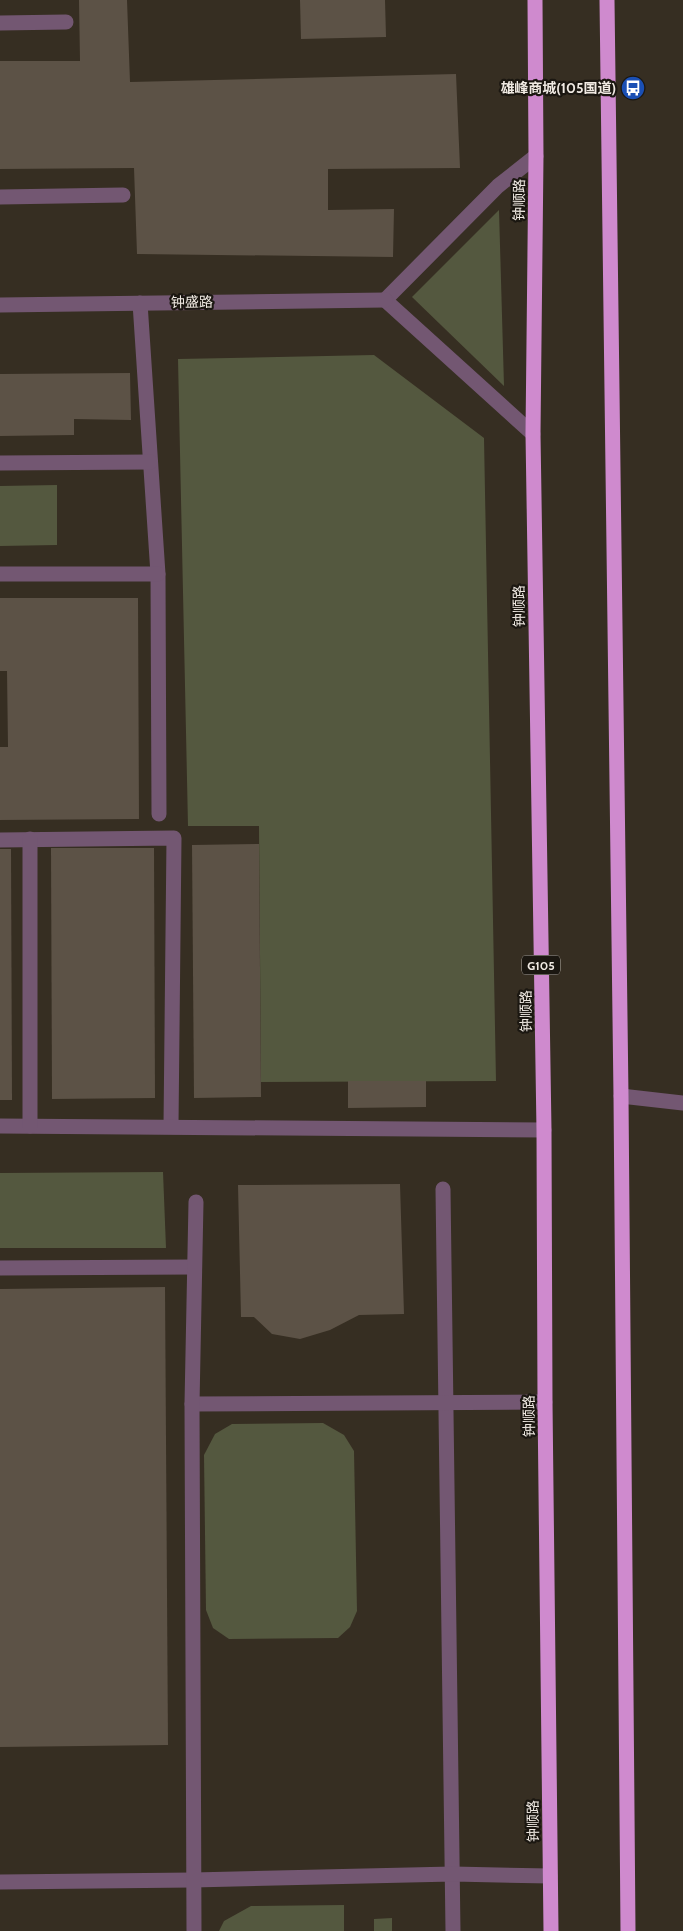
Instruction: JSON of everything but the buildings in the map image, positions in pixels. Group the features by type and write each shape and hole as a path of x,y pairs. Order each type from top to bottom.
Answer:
{"highway":[{"name":"钟顺路","path":"535,0 536,156 532,434 544,1130 551,1931"},
{"path":"607,0 621,1096 628,1931"}],"street":[{"path":"0,23 66,22"},
{"path":"532,434 385,300 498,186 536,156"},
{"path":"0,197 123,195"},
{"name":"钟盛路","path":"0,305 385,300"},
{"path":"140,303 158,574 159,814"},
{"path":"0,463 150,462"},
{"path":"0,574 158,574"},
{"path":"0,840 174,838 171,1126"},
{"path":"30,839 30,1126"},
{"path":"621,1096 683,1103"},
{"path":"0,1126 544,1130"},
{"path":"443,1189 453,1931"},
{"path":"194,1931 192,1404 196,1202"},
{"path":"0,1268 194,1267"},
{"path":"192,1404 545,1402"},
{"path":"0,1882 453,1874 550,1876"}],"green space":[{"path":"499,210 504,386 412,297"},
{"path":"374,355 484,438 496,1081 261,1082 259,826 188,826 178,359"},
{"path":"57,485 57,545 0,546 0,486"},
{"path":"163,1172 166,1248 0,1248 0,1173"},
{"path":"323,1423 344,1435 354,1451 357,1611 350,1627 338,1638 229,1639 213,1628 206,1610 204,1455 215,1434 232,1424"},
{"path":"344,1905 344,1931 219,1931 224,1921 251,1906"},
{"path":"392,1918 392,1931 374,1931 374,1919"}],"place":[{"name":"雄峰商城(105国道)","path":"633,88"}]}
